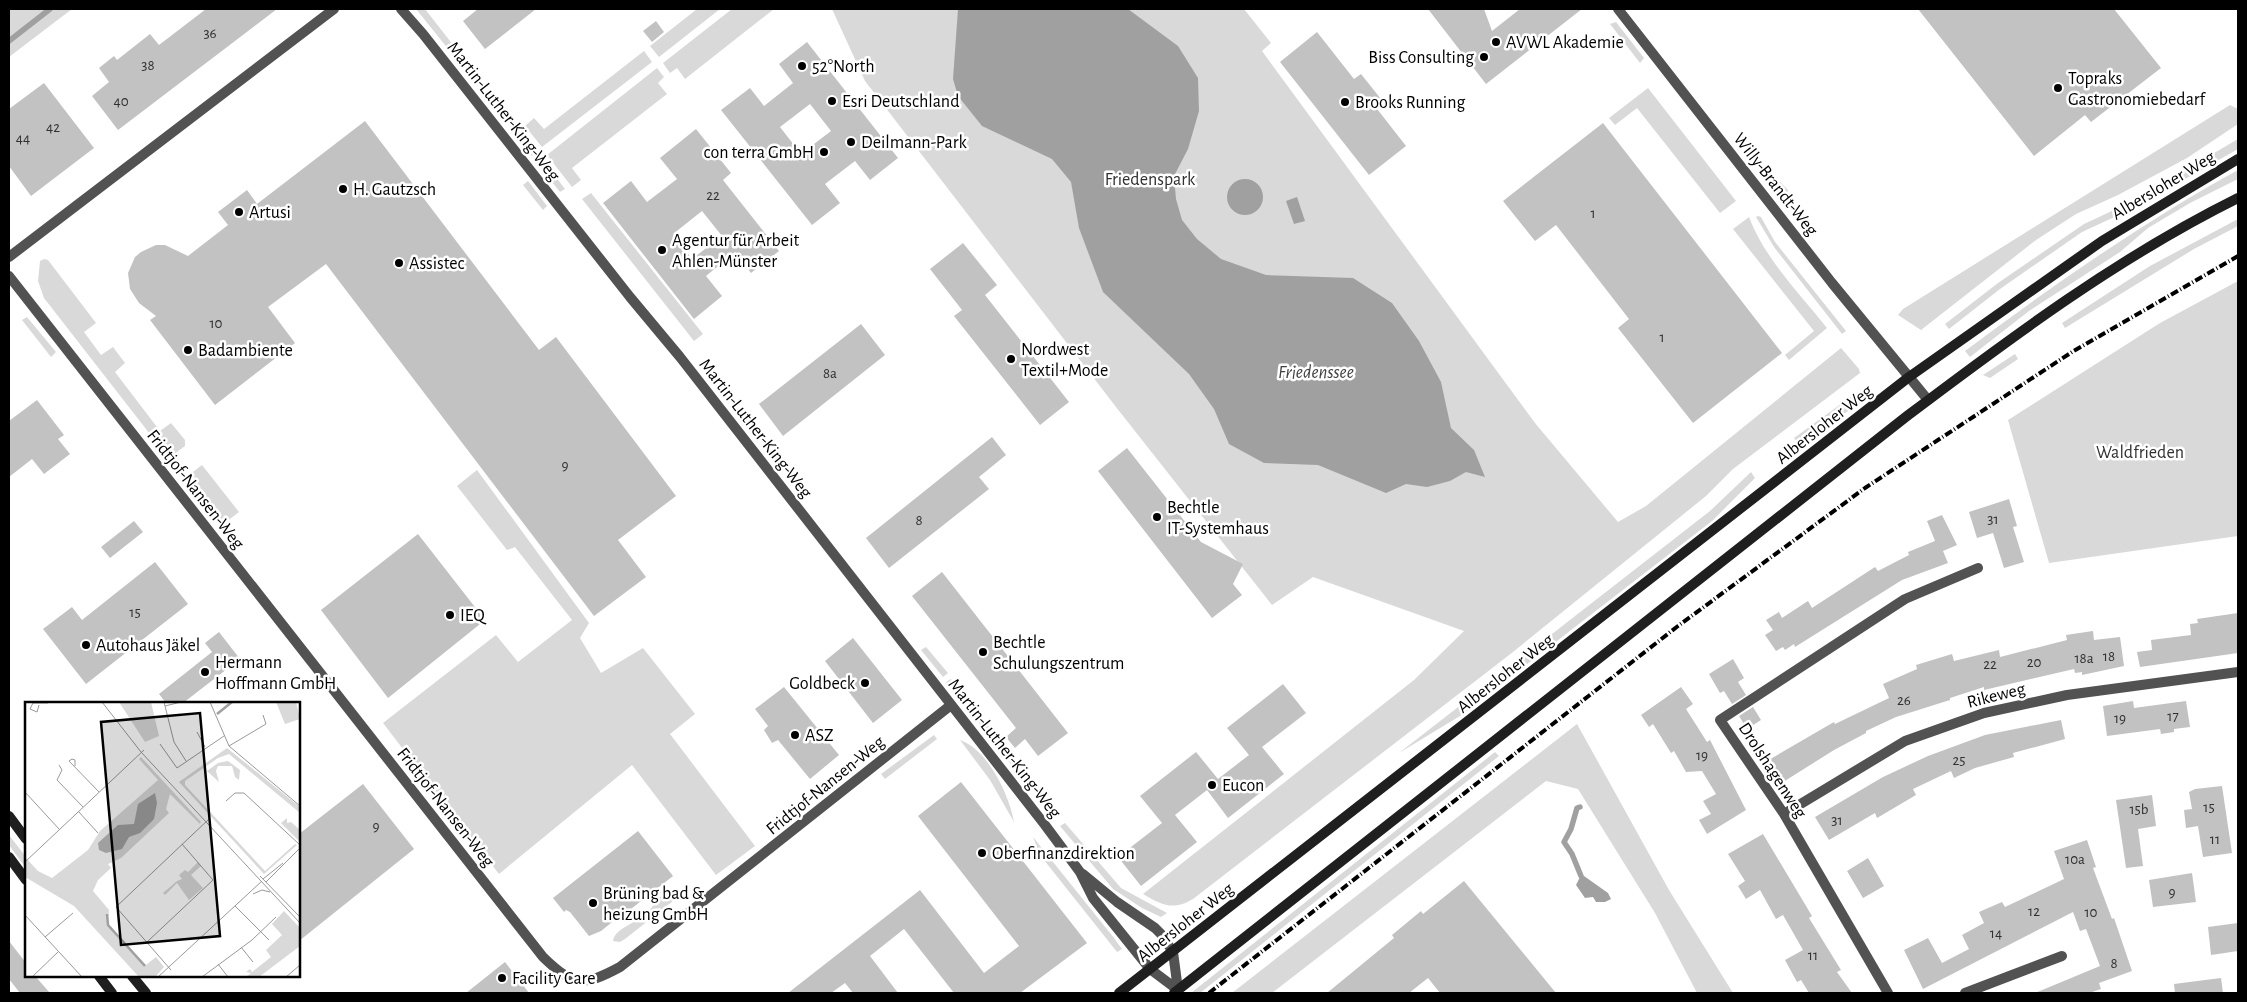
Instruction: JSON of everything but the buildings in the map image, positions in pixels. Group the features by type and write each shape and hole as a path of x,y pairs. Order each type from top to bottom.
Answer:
{"main road":[{"name":"Albersloher Weg","path":"1119,993 1909,378 2102,240 2238,160"},
{"path":"1176,992 1928,400 2006,341 2089,284 2180,227 2238,198"},
{"path":"9,816 25,837"},
{"path":"9,857 25,879"},
{"path":"100,977 112,993"},
{"path":"133,977 146,993"}],"street":[{"path":"9,257 334,9"},
{"name":"Martin-Luther-King-Weg","path":"401,9 423,34 630,297 680,357 951,705 1080,872 1093,898 1150,970 1176,992"},
{"name":"Willy-Brandt-Weg","path":"1618,9 1843,297 1909,378"},
{"name":"Fridtjof-Nansen-Weg","path":"9,276 538,950 568,978 576,981 594,979 620,967 951,705"},
{"path":"1909,378 1928,400"},
{"name":"Drolshagenweg","path":"1888,993 1784,814 1720,720 1905,599 1978,568"},
{"name":"Rikeweg","path":"1784,814 1905,741 1984,712 2067,695 2238,672"},
{"name":"Martin-Luther-King-Weg","path":"1080,872 1117,902 1155,928 1173,952 1176,992"},
{"path":"1965,993 2062,956"}],"green space":[{"path":"9,9 72,9 9,57"},
{"path":"416,9 425,9 482,82 478,86"},
{"path":"697,9 720,9 659,57 650,46"},
{"path":"732,9 774,9 685,79 677,68 670,73 663,63"},
{"name":"Friedenspark","path":"832,9 1244,9 1271,43 1262,51 1535,423 1618,522 1646,506 1841,348 1859,369 1860,373 1733,469 1706,496 1513,652 1193,899 1173,906 1162,904 1143,894 1414,680 1464,631 1313,577 1272,605 1116,407 865,81"},
{"path":"1616,22 1644,58 1640,63 1610,24"},
{"path":"644,51 652,62 542,147 525,126 534,118 544,129"},
{"path":"657,68 664,77 658,83 667,94 572,168 581,180 572,187 547,155"},
{"path":"1648,88 1736,201 1720,213 1637,108 1615,125 1609,118"},
{"path":"2230,105 2238,109 2238,124 2187,158 2118,195 2076,214 2036,240 1921,330 1898,315 1903,309"},
{"path":"521,132 537,151 532,156 516,136"},
{"path":"2238,139 2238,149 2136,207 2082,232 2000,289 1949,329 1945,324 1998,283 2084,224 2129,203"},
{"path":"1757,158 1788,190 1787,194 1755,165 1752,161"},
{"path":"545,163 565,189 560,192 540,167"},
{"path":"2238,170 2238,179 2190,203 2148,228 2120,252 2029,311 1970,357 1965,351 2031,302 2098,256 2167,211"},
{"path":"528,181 547,206 543,210 523,185"},
{"path":"591,193 703,334 694,341 582,199"},
{"path":"1749,217 1773,261 1827,328 1789,360 1785,355 1814,331 1733,229"},
{"path":"1756,217 1761,217 1775,242 1846,331 1842,334 1774,247"},
{"path":"2238,219 2238,226 2194,249 2065,328 2062,323 2150,266"},
{"path":"48,260 96,323 84,332 101,355 113,347 125,363 115,372 160,431 171,423 185,440 185,446 170,457 167,456 44,298 38,281 40,261"},
{"name":"Waldfrieden","path":"2238,281 2238,536 2049,563 2008,420 2160,323"},
{"path":"27,317 56,352 51,357 22,320"},
{"path":"2015,354 2018,359 1990,378 1983,375"},
{"path":"1856,393 1872,396 1799,444 1794,438"},
{"path":"202,465 239,512 222,525 185,478"},
{"path":"477,470 589,623 580,638 601,673 643,648 695,714 670,734 755,846 716,875 632,765 499,874 383,723 496,635 518,662 572,620 515,547 507,550 457,486"},
{"path":"1751,472 1755,478 1712,521 1460,716 1399,753 1710,511"},
{"path":"926,647 948,673 943,677 921,650"},
{"path":"951,679 976,710 971,713 946,682"},
{"path":"980,715 1019,764 1014,767 1010,763 976,719"},
{"path":"1577,724 1669,890 1733,993 1697,993 1655,913 1578,789 1546,781 1272,993 1232,993"},
{"path":"934,735 937,739 885,779 881,774"},
{"path":"960,740 980,753 996,774 1007,799 1014,822 990,780"},
{"path":"1495,752 1499,756 1200,993 1191,993"},
{"path":"1065,823 1121,888 1167,913 1161,917 1142,908 1113,889 1060,826"},
{"path":"9,835 25,856 25,867 9,845"},
{"path":"1033,837 1122,949 1117,952 1040,855"},
{"path":"669,893 673,896 673,901 625,939 620,942 613,941 618,932 645,915 660,897"}],"water":[{"name":"Friedenssee","path":"958,9 1128,9 1178,46 1198,78 1199,111 1188,149 1174,176 1176,199 1182,220 1197,239 1221,259 1266,275 1353,278 1392,303 1419,341 1441,382 1451,428 1474,450 1485,477 1466,472 1450,481 1427,487 1406,484 1386,493 1318,465 1264,463 1229,444 1214,409 1189,374 1103,292 1079,228 1071,182 1052,159 982,126 958,96 953,79"},
{"path":"1245,179 1252,180 1258,184 1262,190 1262,204 1258,210 1252,214 1245,215 1238,214 1232,210 1228,204 1227,197 1228,190 1232,184 1238,180"},
{"path":"1297,197 1305,221 1294,224 1286,201"},
{"path":"1584,876 1608,893 1611,899 1605,902 1596,902 1593,897 1585,898 1576,885 1580,877"}],"waterway":[{"path":"9,41 50,9"},
{"path":"1580,807 1577,808 1571,829 1564,842 1572,854 1581,876"}],"railway":[{"path":"1209,993 1678,626 1865,488 2072,352 2238,256"}],"place":[{"name":"AVWL Akademie","path":"1496,42"},
{"name":"Biss Consulting","path":"1484,57"},
{"name":"52°North","path":"802,66"},
{"name":"Topraks Gastronomiebedarf","path":"2058,88"},
{"name":"Esri Deutschland","path":"832,101"},
{"name":"Brooks Running","path":"1345,102"},
{"name":"Deilmann-Park","path":"851,142"},
{"name":"con terra GmbH","path":"824,152"},
{"name":"H. Gautzsch","path":"343,189"},
{"name":"Artusi","path":"239,212"},
{"name":"Agentur für Arbeit Ahlen-Münster","path":"662,250"},
{"name":"Assistec","path":"399,263"},
{"name":"Badambiente","path":"188,350"},
{"name":"Nordwest Textil+Mode","path":"1011,359"},
{"name":"Bechtle IT-Systemhaus","path":"1157,517"},
{"name":"IEQ","path":"450,615"},
{"name":"Autohaus Jäkel","path":"86,645"},
{"name":"Bechtle Schulungszentrum","path":"983,652"},
{"name":"Hermann Hoffmann GmbH","path":"205,672"},
{"name":"Goldbeck","path":"865,683"},
{"name":"ASZ","path":"795,735"},
{"name":"Eucon","path":"1212,785"},
{"name":"Oberfinanzdirektion","path":"982,853"},
{"name":"Brüning bad & heizung GmbH","path":"593,903"},
{"name":"Facility Care","path":"502,978"}]}
